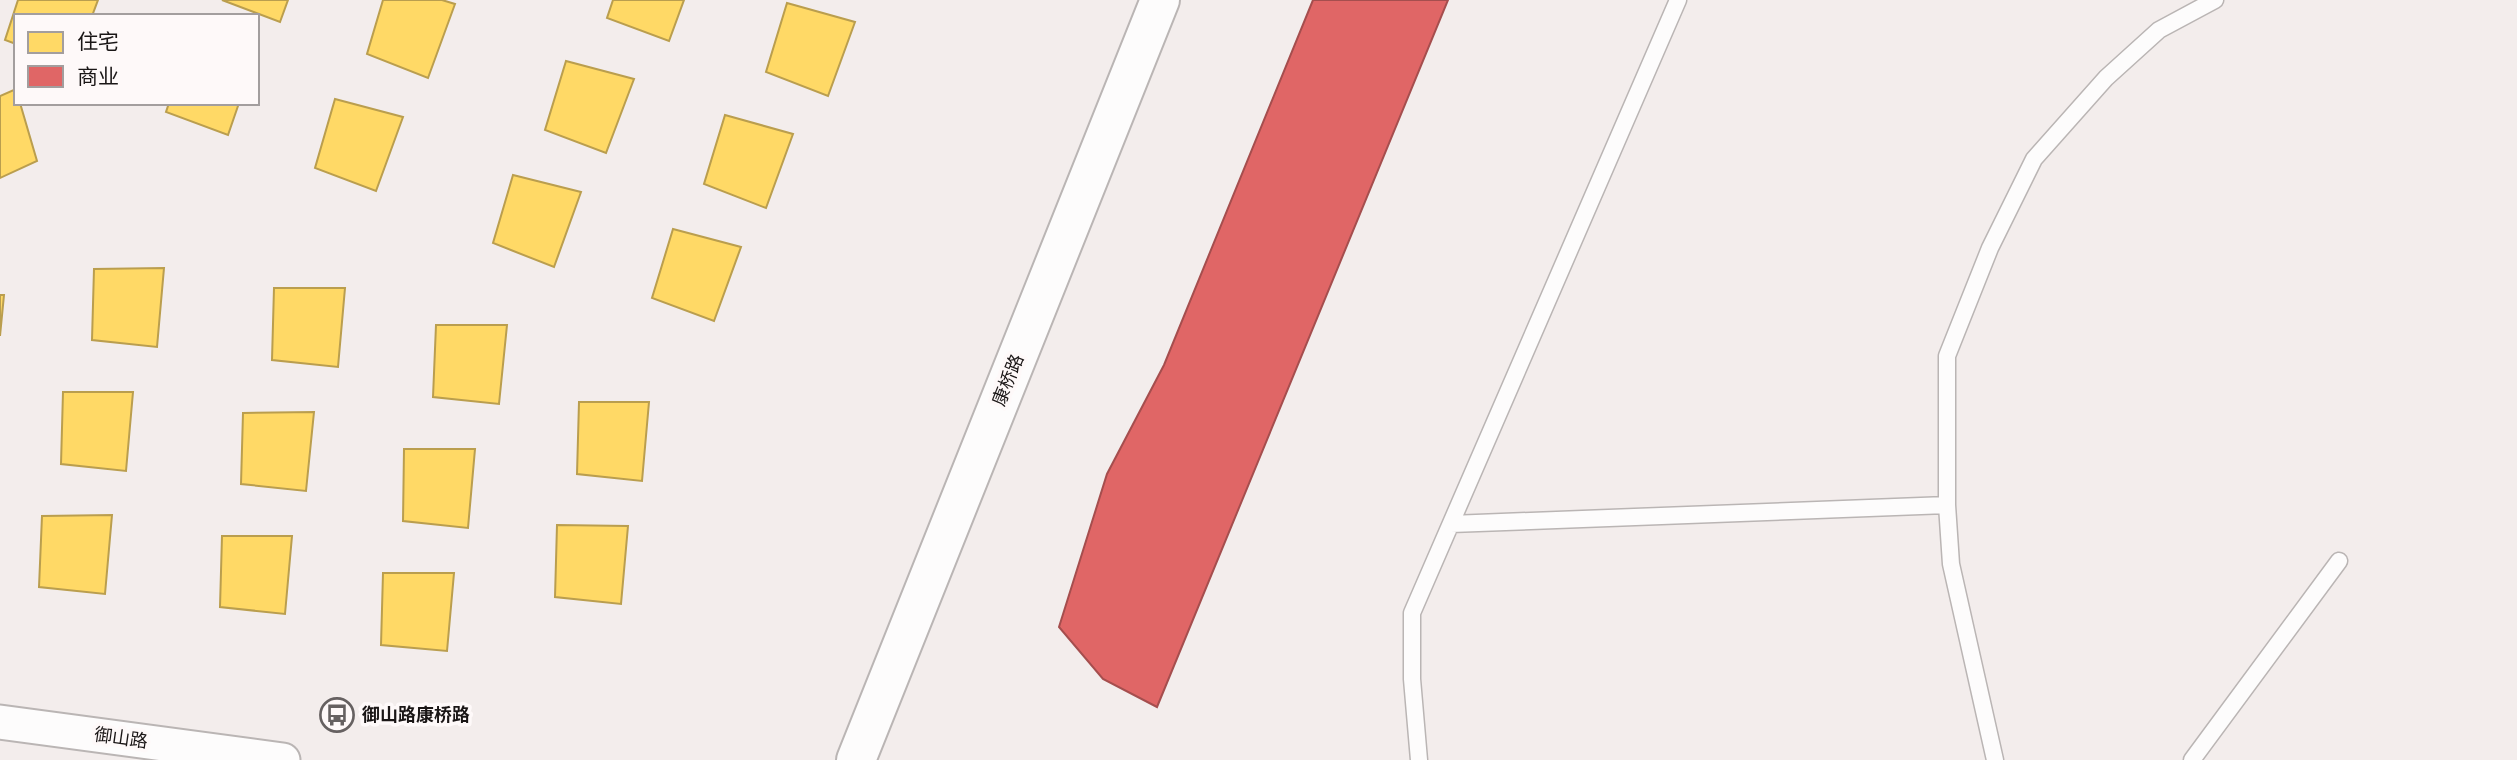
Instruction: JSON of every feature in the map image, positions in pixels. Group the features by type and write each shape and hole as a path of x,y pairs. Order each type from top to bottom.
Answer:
{"main road":[{"name":"康桥路","path":"856,760 1160,0"}],"street":[{"name":"御山路","path":"0,722 283,760"}],"lane":[{"path":"1419,760 1412,679 1412,613 1678,0"},
{"path":"1995,760 1951,564 1947,505 1947,356 1990,248 2034,159 2106,78 2159,30 2210,1"},
{"path":"1451,524 1947,505"},
{"path":"2192,760 2339,561"}],"building: 住宅":[{"path":"18,0 98,0 93,14 14,14 14,43 5,40"},
{"path":"222,0 288,0 280,22"},
{"path":"383,0 442,0 455,4 428,78 367,54"},
{"path":"613,0 684,0 669,41 607,18"},
{"path":"787,3 855,22 828,96 766,72"},
{"path":"566,61 634,79 606,153 545,130"},
{"path":"14,90 14,105 21,105 37,161 0,178 0,96"},
{"path":"335,99 403,117 376,191 315,168"},
{"path":"168,105 238,105 228,135 166,112"},
{"path":"725,115 793,134 766,208 704,184"},
{"path":"513,175 581,192 554,267 493,243"},
{"path":"673,229 741,247 714,321 652,298"},
{"path":"164,268 157,347 92,340 94,269"},
{"path":"274,288 345,288 338,367 272,360"},
{"path":"0,295 4,295 0,336"},
{"path":"436,325 507,325 499,404 433,397"},
{"path":"63,392 133,392 126,471 61,464"},
{"path":"579,402 649,402 642,481 577,474"},
{"path":"314,412 306,491 241,484 243,413"},
{"path":"404,449 475,449 468,528 403,521"},
{"path":"112,515 105,594 39,587 42,516"},
{"path":"557,525 628,526 621,604 555,597"},
{"path":"222,536 292,536 285,614 220,607"},
{"path":"383,573 454,573 447,651 381,645"}],"building: 商业":[{"path":"1313,0 1448,0 1157,707 1103,679 1059,627 1107,474 1164,365"}],"place":[{"name":"御山路康桥路","path":"337,715"}]}
